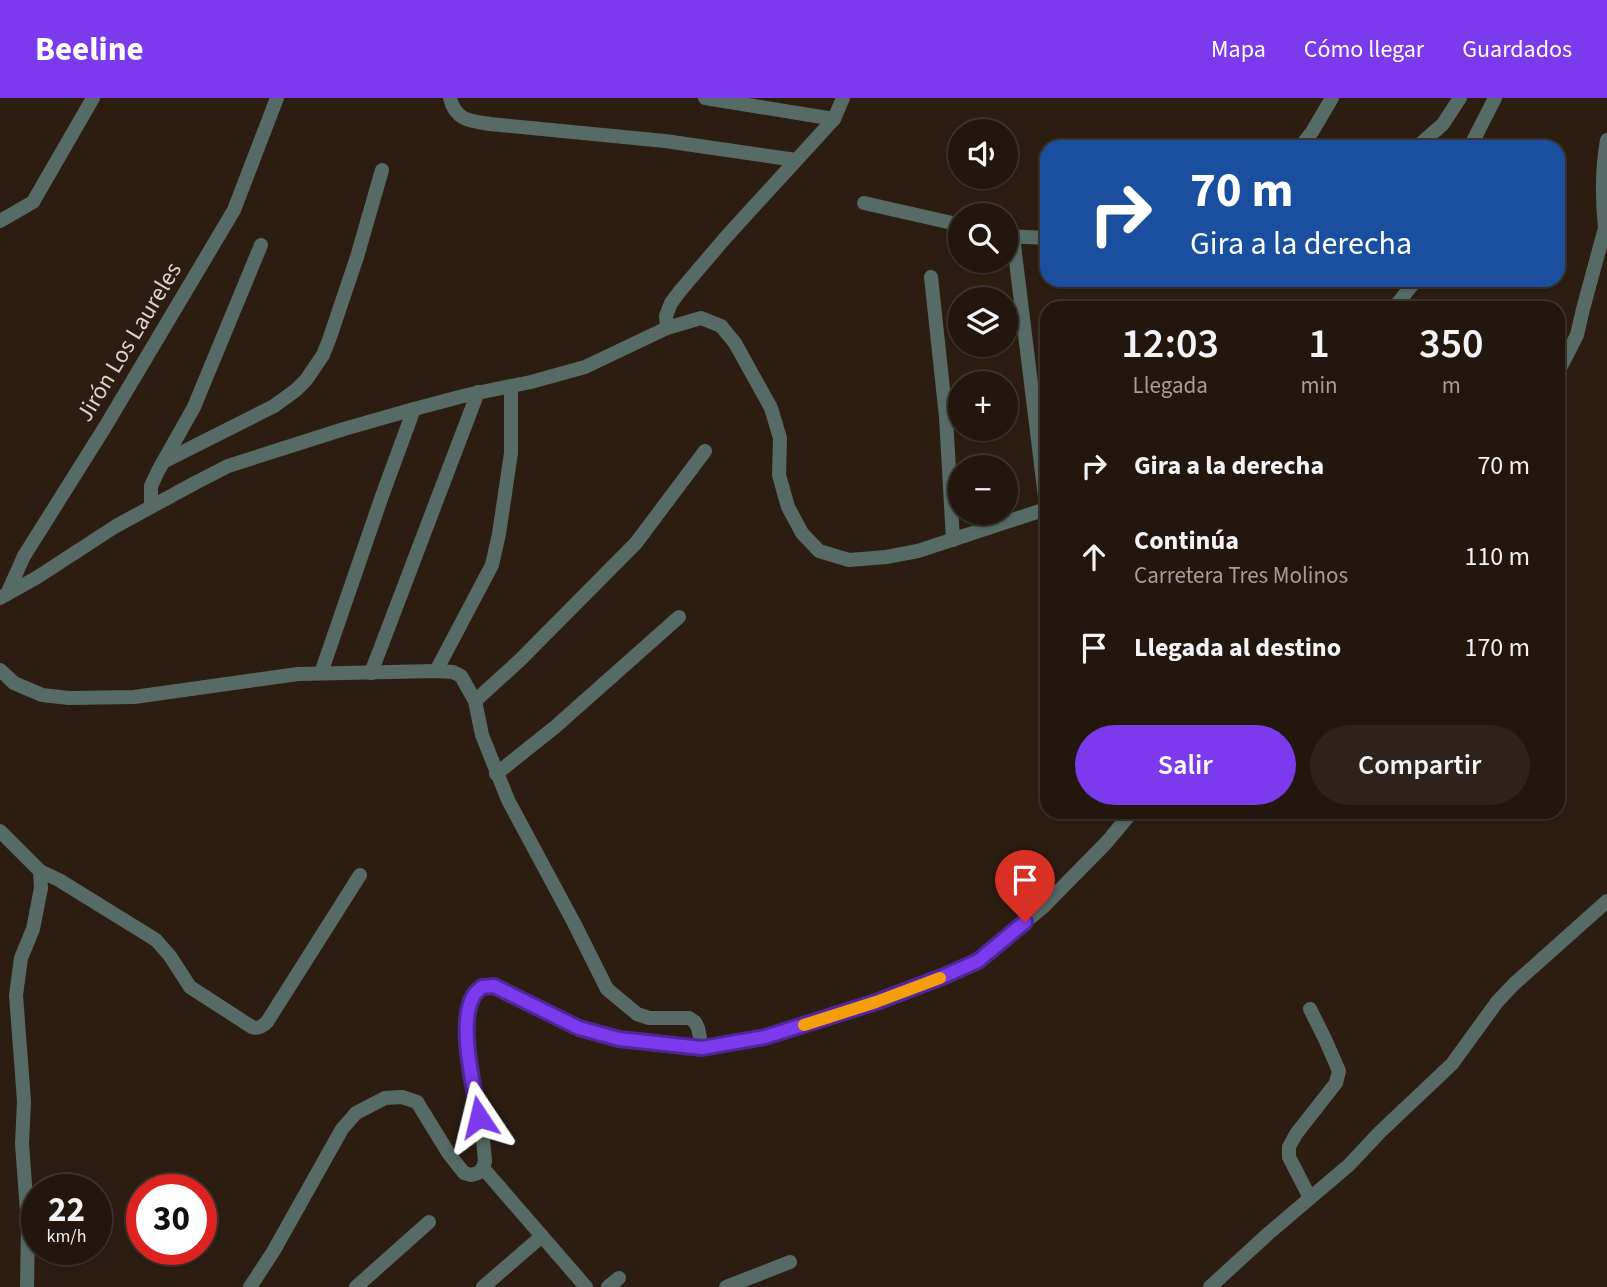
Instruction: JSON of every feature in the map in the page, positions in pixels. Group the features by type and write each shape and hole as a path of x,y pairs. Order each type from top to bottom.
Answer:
{"street":[{"path":"0,221 33,202 93,98"},
{"name":"Jirón Los Laureles","path":"3,596 24,556 105,427 234,209 276,98"},
{"path":"450,98 452,109 465,120 665,141 796,160"},
{"path":"705,98 834,119"},
{"path":"667,328 666,316 671,303 834,119 843,98"},
{"path":"1306,140 1332,98"},
{"path":"1425,140 1443,124 1460,98"},
{"path":"1474,140 1495,98"},
{"path":"1565,358 1577,335 1606,227 1603,212 1607,140"},
{"path":"163,462 274,406 296,390 310,374 323,355 333,328 382,170"},
{"path":"864,204 948,222"},
{"path":"1018,236 1040,238"},
{"path":"151,506 151,486 194,407 261,245"},
{"path":"1015,273 1040,462"},
{"path":"931,277 946,416 953,540"},
{"path":"1400,301 1410,287"},
{"path":"3,596 116,526 229,466 414,409 585,367 667,328 701,318 721,326 735,343 771,408 780,438 779,475 788,507 802,533 820,551 849,560 918,551 1040,509"},
{"path":"436,671 492,565 511,453 511,386"},
{"path":"371,673 478,393"},
{"path":"321,673 414,409"},
{"path":"475,701 520,660 636,543 705,451"},
{"path":"496,774 555,727 679,617"},
{"path":"0,670 14,683 42,695 69,698 134,697 298,674 436,671 453,672 461,676 475,701 482,735 508,800 607,989 637,1014 649,1018 688,1018 695,1022 702,1048"},
{"path":"250,1287 273,1252 342,1129 356,1113 385,1098 401,1097 417,1102 464,1173 471,1175 483,1168 483,1140 467,1049 468,1012 474,995 482,987 494,986 579,1028 619,1039 702,1048 765,1037 833,1016 942,977 978,961 1042,907 1126,819"},
{"path":"0,831 40,871 156,940 190,987 256,1028 267,1022 360,875"},
{"path":"27,1287 28,1225 22,1144 24,1101 16,995 21,958 33,929 41,888 40,871"},
{"path":"1210,1287 1349,1166 1380,1132 1452,1064 1497,1002 1514,984 1607,901"},
{"path":"1310,1009 1339,1071 1336,1083 1289,1147 1289,1157 1310,1198"},
{"path":"483,1168 586,1287"},
{"path":"356,1287 429,1222"},
{"path":"483,1287 542,1236"},
{"path":"726,1287 790,1262"}],"slow traffic":[{"path":"804,1025 940,978"}],"route":[{"path":"479,1117 467,1049 468,1012 474,995 482,987 494,986 579,1028 619,1039 702,1048 765,1037 876,1002 942,977 978,961 1025,922"}]}
